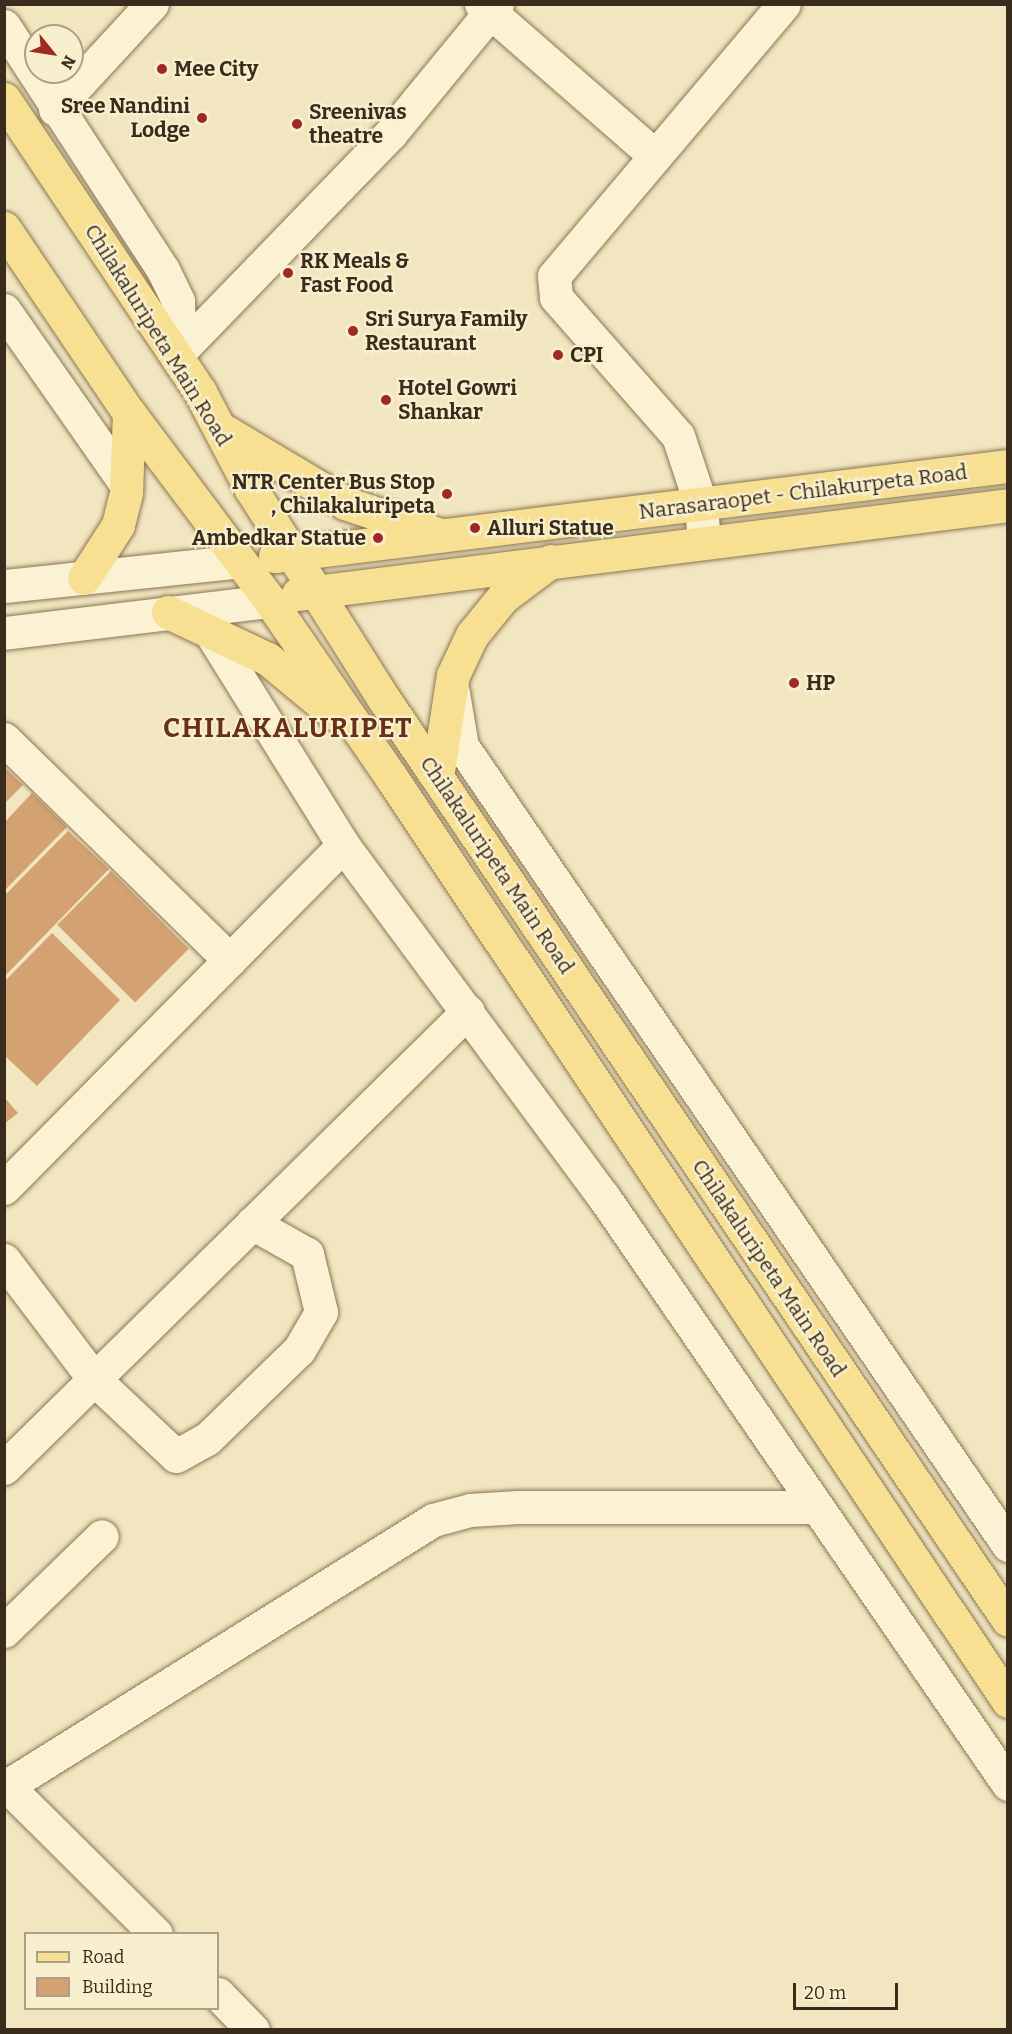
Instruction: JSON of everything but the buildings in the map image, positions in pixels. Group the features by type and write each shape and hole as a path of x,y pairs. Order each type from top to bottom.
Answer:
{"main road":[{"name":"Chilakaluripeta Main Road","path":"4,99 178,358 291,554 436,777 1008,1620"},
{"name":"Chilakaluripeta Main Road","path":"4,228 129,413 270,601 365,739 1008,1701"},
{"path":"84,578 118,525 126,484 129,413"},
{"path":"221,429 345,503 451,538"},
{"name":"Narasaraopet - Chilakurpeta Road","path":"240,561 451,538 1008,466"},
{"name":"Narasaraopet - Chilakurpeta Road","path":"270,601 315,590 1008,505"},
{"path":"436,777 451,682 472,635 503,597 552,560"},
{"path":"168,612 207,627 268,660 365,739"}],"street":[{"path":"55,109 153,4"},
{"path":"704,541 701,505 678,436 553,288 554,276 784,4"},
{"path":"178,358 391,133 489,7 655,156"},
{"path":"4,26 55,109 163,270 178,301 178,358"},
{"path":"4,310 126,484"},
{"path":"4,586 240,561"},
{"path":"4,633 270,601"},
{"path":"207,627 343,845 603,1196 1008,1784"},
{"path":"451,682 462,746 994,1506 1008,1545"},
{"path":"4,739 230,960"},
{"path":"4,1188 343,845"},
{"path":"4,1468 468,1011"},
{"path":"4,1260 94,1379 176,1456 207,1439 299,1350 321,1312 307,1254 252,1223"},
{"path":"927,1500 994,1506"},
{"path":"154,1932 6,1785 433,1520 470,1510 518,1508 816,1507"},
{"path":"4,1631 102,1536"},
{"path":"219,1995 253,2030"}],"place":[{"name":"Mee City","path":"162,69"},
{"name":"Sree Nandini Lodge","path":"202,118"},
{"name":"Sreenivas theatre","path":"297,124"},
{"name":"RK Meals & Fast Food","path":"288,273"},
{"name":"Sri Surya Family Restaurant","path":"353,331"},
{"name":"CPI","path":"558,355"},
{"name":"Hotel Gowri Shankar","path":"386,400"},
{"name":"NTR Center Bus Stop , Chilakaluripeta","path":"447,494"},
{"name":"Alluri Statue","path":"475,528"},
{"name":"Ambedkar Statue","path":"378,538"},
{"name":"HP","path":"794,683"}],"district":[{"name":"CHILAKALURIPET","path":"288,729"}]}
